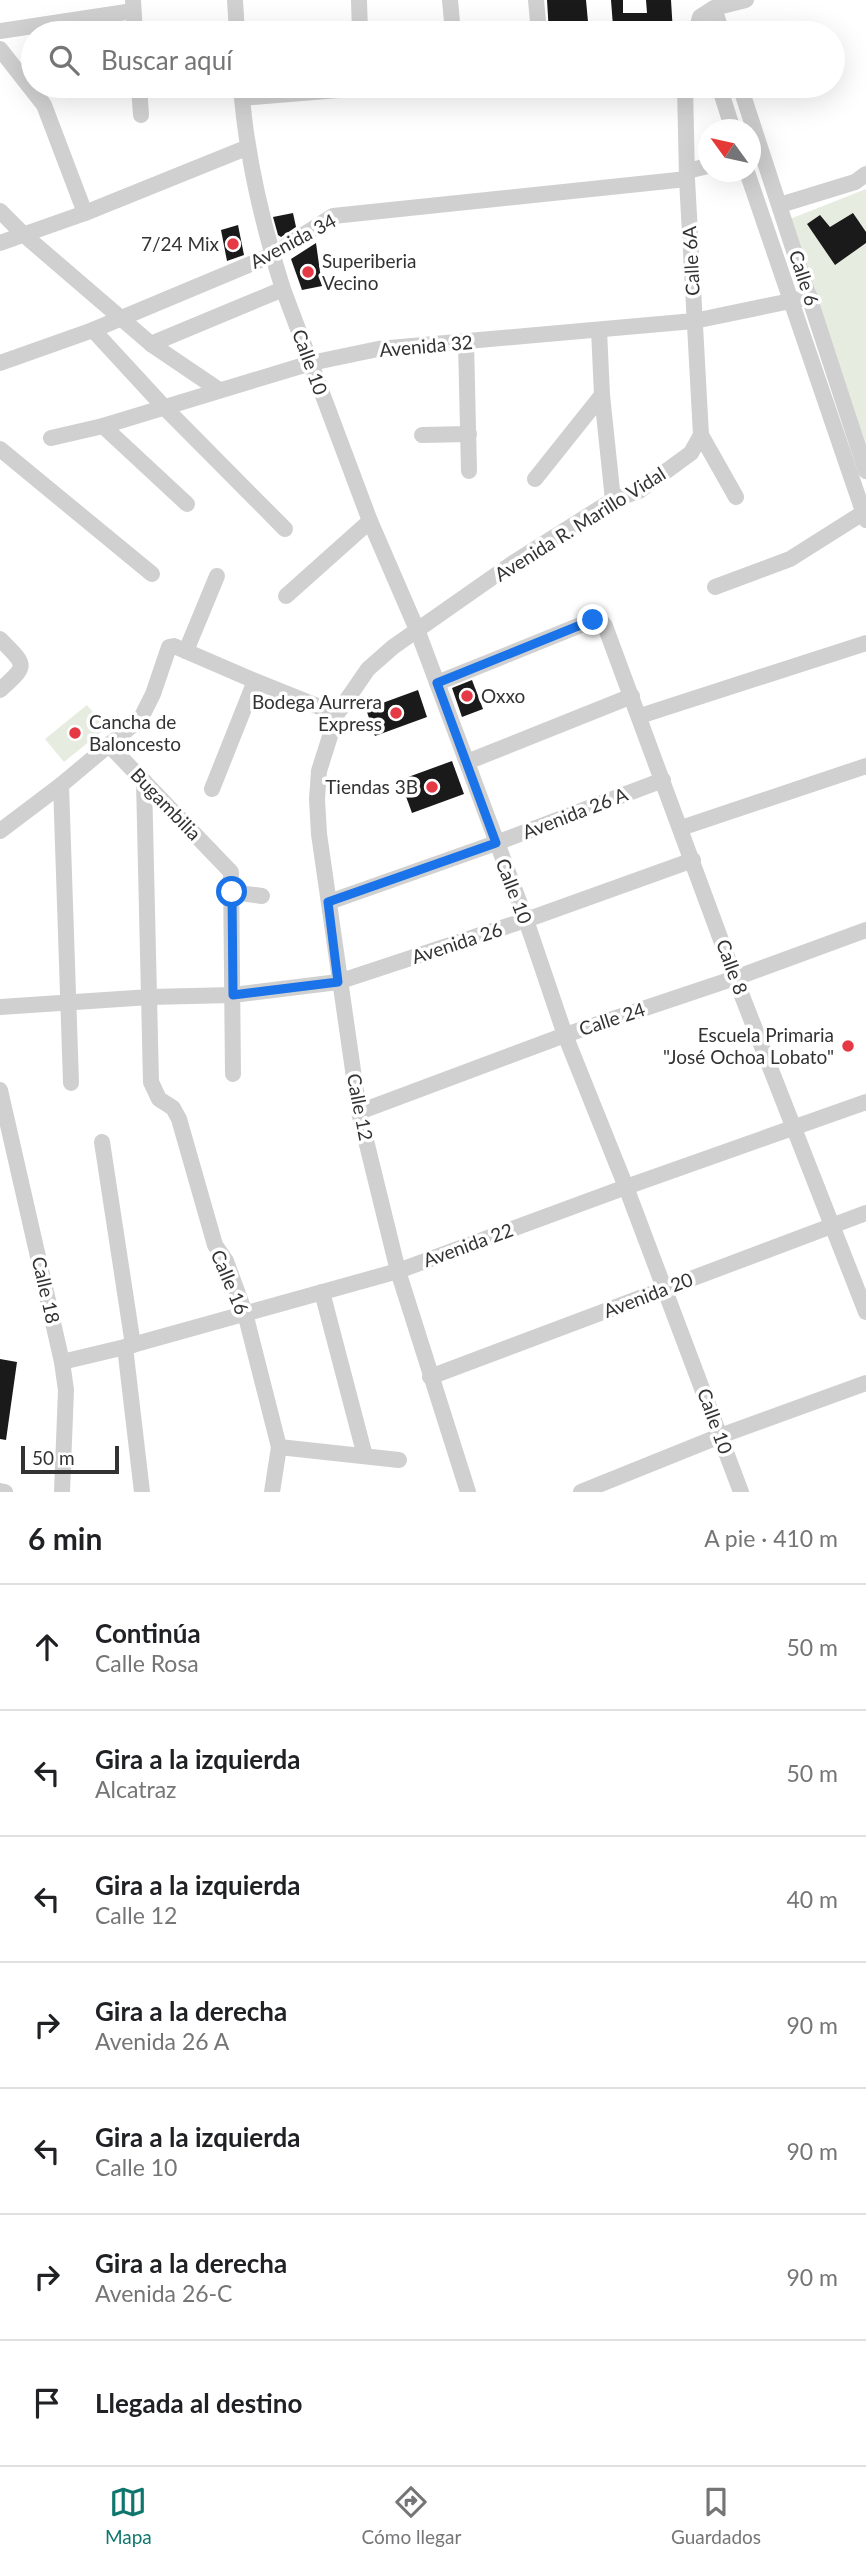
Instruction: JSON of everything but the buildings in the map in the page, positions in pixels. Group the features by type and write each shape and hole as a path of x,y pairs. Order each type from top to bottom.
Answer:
{"street":[{"path":"235,0 236,21"},
{"path":"359,0 360,21"},
{"path":"450,0 452,21"},
{"path":"536,0 538,21"},
{"path":"699,21 700,17 714,8 746,0"},
{"path":"53,21 133,6"},
{"path":"714,8 718,21"},
{"path":"0,31 21,27"},
{"path":"0,49 21,76"},
{"path":"38,98 44,105 85,213"},
{"path":"140,98 141,115"},
{"name":"Calle 10","path":"242,98 246,148 283,289 370,521 418,632 526,920 565,1035 666,1289 741,1492"},
{"name":"Calle 6A","path":"685,98 701,435"},
{"path":"723,98 730,119"},
{"name":"Calle 6","path":"743,98 748,119"},
{"path":"0,243 85,213 246,148"},
{"name":"Calle 6","path":"761,163 779,205 866,471"},
{"name":"Avenida 34","path":"0,363 121,319 272,255 333,216 687,175 698,170"},
{"path":"779,205 855,182 866,174"},
{"name":"Calle 6","path":"751,182 865,515"},
{"path":"0,211 151,344 219,390"},
{"path":"151,344 283,289"},
{"name":"Avenida 32","path":"51,438 103,426 311,363 377,349 694,321 810,297"},
{"path":"93,330 164,407 285,528"},
{"path":"599,330 602,395 613,500"},
{"path":"466,342 470,471"},
{"path":"535,480 602,395"},
{"path":"103,426 187,505"},
{"path":"422,435 469,434"},
{"path":"701,435 736,497"},
{"name":"Avenida R. Marillo Vidal","path":"337,713 368,669 393,647 513,563 613,500 639,491 691,453 701,435"},
{"path":"0,449 152,573"},
{"path":"715,587 790,559 865,515"},
{"path":"286,596 370,521"},
{"path":"186,651 217,576"},
{"name":"Calle 8","path":"437,683 593,620 601,621 606,626 735,978 866,1312"},
{"path":"0,639 20,659 22,666 20,672 0,690"},
{"path":"640,716 866,643"},
{"path":"0,831 61,785 141,718 153,694 169,647 174,646 337,713"},
{"path":"212,789 255,681"},
{"path":"467,762 632,696"},
{"name":"Calle 12","path":"337,713 319,771 317,799 338,982 359,1112 398,1271 468,1492"},
{"name":"Bugambilia","path":"109,745 231,872 232,892"},
{"path":"681,828 866,766"},
{"name":"Avenida 26 A","path":"328,902 663,780"},
{"path":"145,781 150,997"},
{"path":"61,785 71,1083"},
{"name":"Avenida 26","path":"0,1007 150,997 233,995 338,982 526,920 693,860"},
{"path":"233,1074 232,892 262,896"},
{"name":"Calle 24","path":"359,1112 565,1035 735,978 866,930"},
{"name":"Calle 16","path":"150,997 150,1082 159,1099 173,1108 179,1119 215,1245 226,1261 245,1313 279,1447 272,1492"},
{"name":"Calle 18","path":"0,1090 62,1362 66,1390 62,1492"},
{"name":"Avenida 22","path":"62,1362 398,1271 866,1102"},
{"path":"102,1142 129,1346 142,1492"},
{"name":"Avenida 20","path":"430,1377 866,1213"},
{"path":"321,1292 365,1456"},
{"path":"581,1492 720,1436 866,1383"},
{"path":"279,1447 399,1460"}],"shaded area":[{"path":"866,189 866,451 790,219"},
{"name":"Cancha de Baloncesto","path":"87,705 106,728 64,762 45,739"}],"place":[{"name":"7/24 Mix","path":"233,244"},
{"name":"Superiberia Vecino","path":"308,272"},
{"name":"Oxxo","path":"467,696"},
{"name":"Bodega Aurrera Express","path":"396,713"},
{"name":"Cancha de Baloncesto","path":"75,733"},
{"name":"Tiendas 3B","path":"432,787"},
{"name":"Escuela Primaria \"José Ochoa Lobato\"","path":"848,1046"}],"route":[{"path":"232,892 233,995 338,982 328,902 496,843 437,683 593,620"}]}
